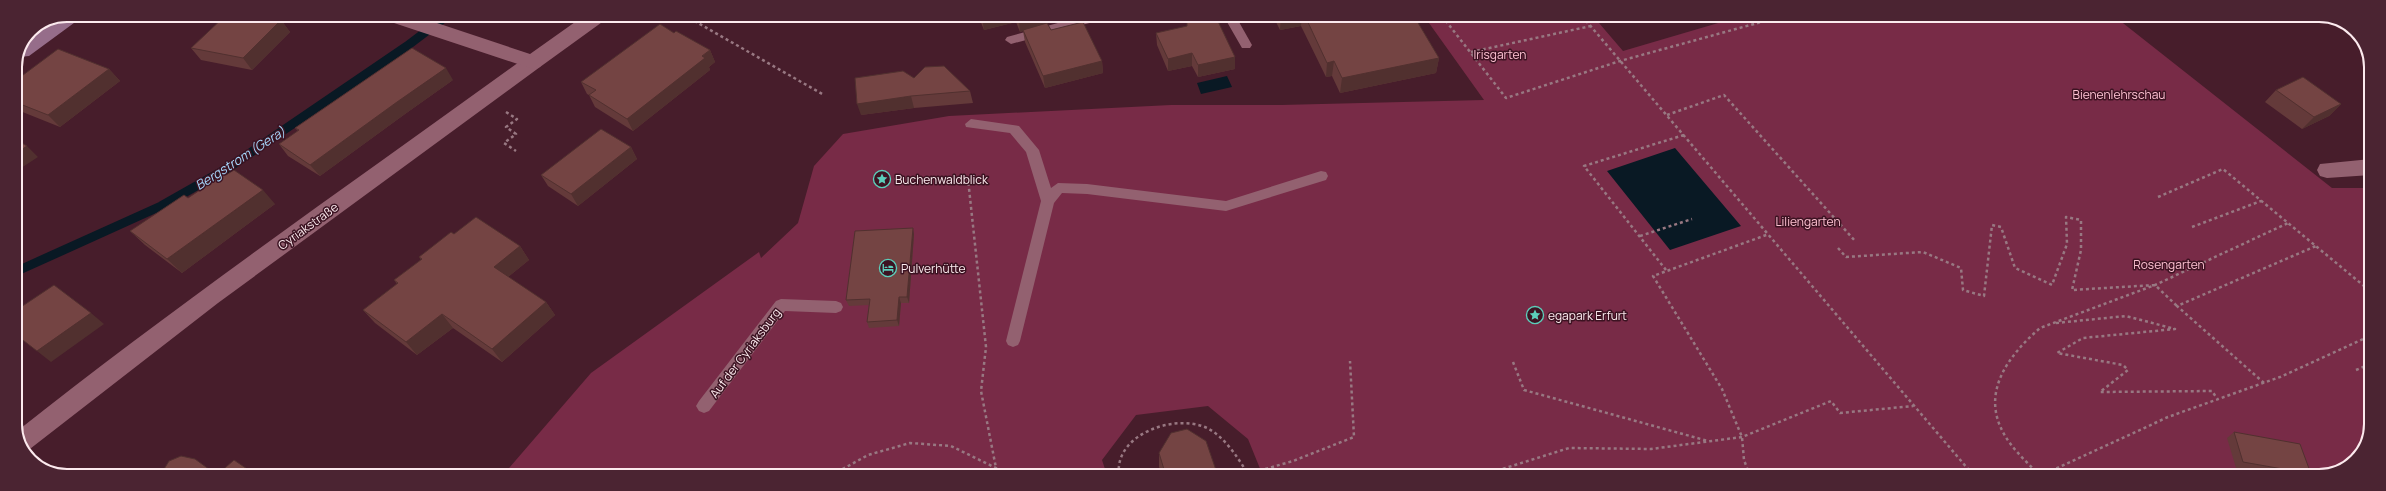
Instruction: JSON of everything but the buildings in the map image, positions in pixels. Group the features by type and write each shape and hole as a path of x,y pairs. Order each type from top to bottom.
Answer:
{"main road":[{"path":"26,48 60,23"}],"street":[{"path":"415,22 532,62"},
{"name":"Cyriakstraße","path":"25,440 64,407 222,289 588,22"},
{"path":"2327,170 2364,167"}],"lane":[{"path":"1011,40 1078,22"},
{"path":"1233,22 1246,45"},
{"path":"971,124 1014,129 1032,150 1048,200"},
{"path":"1013,341 1048,200 1058,188 1087,189 1226,206 1321,176"},
{"name":"Auf der Cyriaksburg","path":"704,406 781,305 836,306"}],"path":[{"path":"696,22 824,95"},
{"path":"1447,22 1506,98 1620,61 1761,22"},
{"path":"1587,22 1968,469"},
{"path":"1471,52 1591,26"},
{"path":"1667,115 1724,95 1856,242"},
{"path":"484,98 517,119 506,128 516,134 504,143 516,151"},
{"path":"1666,270 1584,166 1684,135"},
{"path":"2158,197 2223,169 2364,286"},
{"path":"882,179 968,180 986,347 981,391 996,468"},
{"path":"2192,227 2261,201"},
{"path":"1838,248 1846,256 1923,252 1961,268 1964,290 1984,296 1992,225 2001,227 2015,268 2052,284 2067,244 2066,217 2081,220 2081,250 2072,290 2156,285 2177,306 2265,383"},
{"path":"1640,236 1692,219"},
{"path":"2034,469 2004,433 1994,404 1994,392 2011,355 2040,328 2156,285 2288,223"},
{"path":"1747,469 1744,460 1742,438 1722,389 1653,276 1666,270 1769,234"},
{"path":"2177,306 2316,246"},
{"path":"2056,323 2126,316 2175,329 2083,338 2057,353 2123,365 2128,370 2100,392 2212,391 2218,400"},
{"path":"2055,469 2147,426 2265,383 2364,339"},
{"path":"1268,469 1293,461 1354,437 1350,361"},
{"path":"1513,362 1524,390 1709,442"},
{"path":"2356,370 2364,367"},
{"path":"1502,469 1569,448 1651,449 1742,438 1831,401 1840,413 1913,406"},
{"path":"1118,469 1124,449 1138,436 1154,429 1177,425 1201,426 1228,445 1245,469"},
{"path":"843,469 868,455 910,443 951,446 996,468"}],"green space":[{"name":"egapark Erfurt","path":"1428,22 1598,22 1623,51 1722,22 2122,22 2332,188 2364,188 2364,424 2361,441 2355,452 2349,458 2336,466 2319,469 1260,469 1248,439 1208,406 1136,415 1102,460 1105,469 508,469 591,373 759,252 761,258 798,223 814,166 843,134 949,116 1171,105 1281,105 1484,100"}],"water":[{"path":"1227,76 1232,87 1201,94 1197,83"},
{"path":"1675,148 1741,226 1670,250 1607,171"}],"waterway":[{"name":"Bergstrom (Gera)","path":"22,269 161,206 228,168 407,46 439,22"}],"place":[{"name":"Buchenwaldblick","path":"882,179"},
{"name":"Pulverhütte","path":"888,268"},
{"name":"egapark Erfurt","path":"1535,315"}],"park label":[{"name":"Irisgarten","path":"1500,54"},
{"name":"Bienenlehrschau","path":"2119,94"},
{"name":"Liliengarten","path":"1808,221"},
{"name":"Rosengarten","path":"2169,264"}]}
